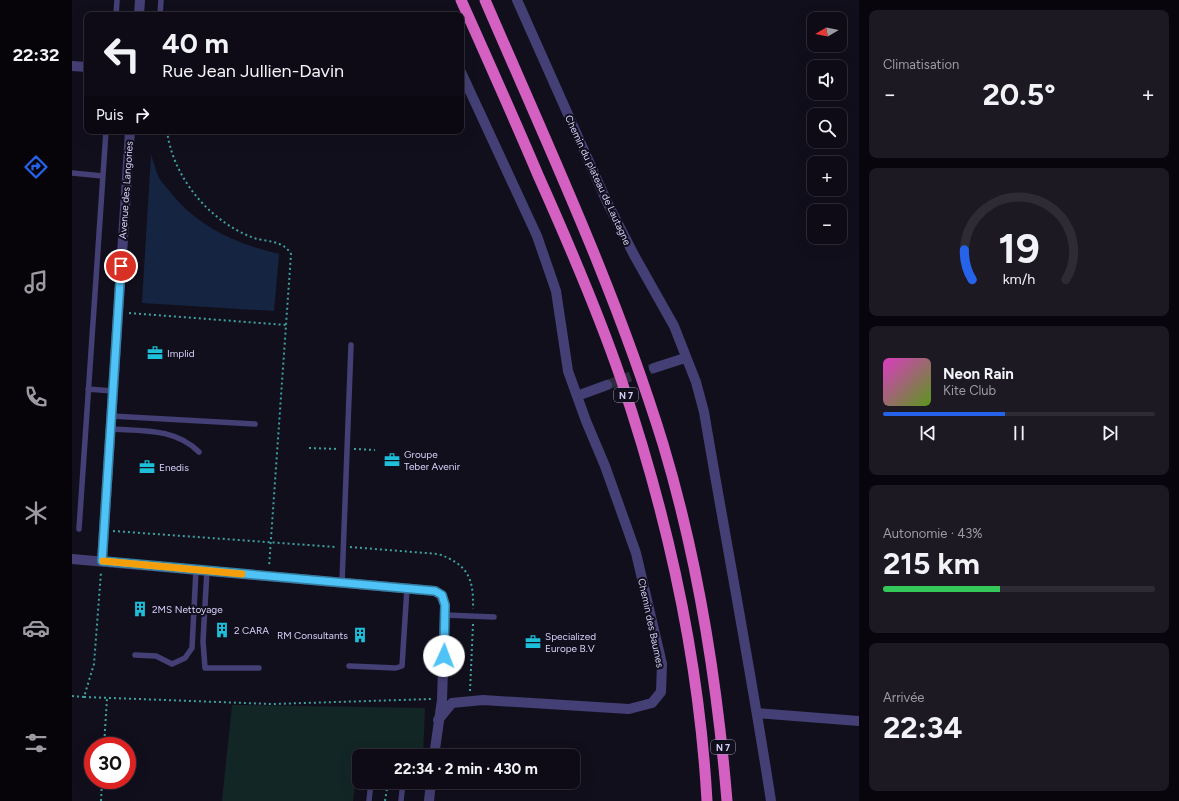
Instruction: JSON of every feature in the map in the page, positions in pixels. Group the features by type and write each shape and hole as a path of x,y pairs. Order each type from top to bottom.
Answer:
{"highway":[{"name":"N 7","path":"462,0 566,238 602,327 621,378 646,456 673,560 688,639 700,724 707,801"},
{"name":"N 7","path":"485,0 569,194 606,285 639,371 663,446 693,558 708,634 718,708 727,801"}],"street":[{"path":"139,12 140,0"},
{"name":"Chemin du plateau de Lautagne","path":"517,0 607,202 634,255 674,326 685,358"},
{"path":"72,66 84,67"},
{"path":"464,78 537,236 547,264 556,291 568,371 577,396 607,385"},
{"name":"Avenue des Langories","path":"102,561 130,134"},
{"path":"654,368 685,358 696,382 704,412 771,801"},
{"name":"Chemin des Baumes","path":"438,720 452,703 483,700 629,709 652,704 661,692 662,664 636,553 605,466 577,396"},
{"path":"72,559 435,591 442,595 444,599 445,615 442,700 435,749"},
{"path":"757,713 859,722"},
{"path":"429,801 430,789"}],"lane":[{"path":"116,12 117,0"},
{"path":"160,12 161,0"},
{"path":"79,529 106,134"},
{"path":"72,173 103,176"},
{"path":"342,583 351,345"},
{"path":"88,389 113,391"},
{"path":"111,416 255,424"},
{"path":"111,429 162,432 174,435 190,442 199,452"},
{"path":"135,655 156,656 172,664 185,658 192,648 196,570"},
{"path":"207,570 203,642 205,668 259,668"},
{"path":"349,666 396,668 402,666 407,588"},
{"path":"445,615 494,617"},
{"path":"369,801 370,789"},
{"path":"401,801 402,789"}],"path":[{"path":"168,134 176,161 191,189 210,212 233,227 254,238 280,244 288,248 291,254 269,576"},
{"path":"129,313 286,325"},
{"path":"104,530 438,554 449,558 462,566 470,577 474,592 470,701"},
{"path":"84,697 94,664 102,561"},
{"path":"72,696 272,704 429,699 442,700"},
{"path":"105,737 107,698"},
{"path":"101,801 102,789"},
{"path":"385,801 387,789"}],"green space":[{"path":"232,705 425,708 423,749 352,749 352,789 355,789 353,801 222,801"}],"water":[{"path":"151,155 160,180 193,215 206,225 233,239 279,254 274,311 142,303"}],"tunnel":[{"path":"607,385 654,368"}],"slow traffic":[{"path":"103,561 242,574"}],"place":[{"name":"Implid","path":"155,353"},
{"name":"Groupe Teber Avenir","path":"392,460"},
{"name":"Enedis","path":"147,467"},
{"name":"2MS Nettoyage","path":"140,609"},
{"name":"2 CARA","path":"222,630"},
{"name":"RM Consultants","path":"360,635"},
{"name":"Specialized Europe B.V","path":"533,642"}],"route":[{"path":"121,266 102,561 435,591 442,595 445,605 444,656"}]}
